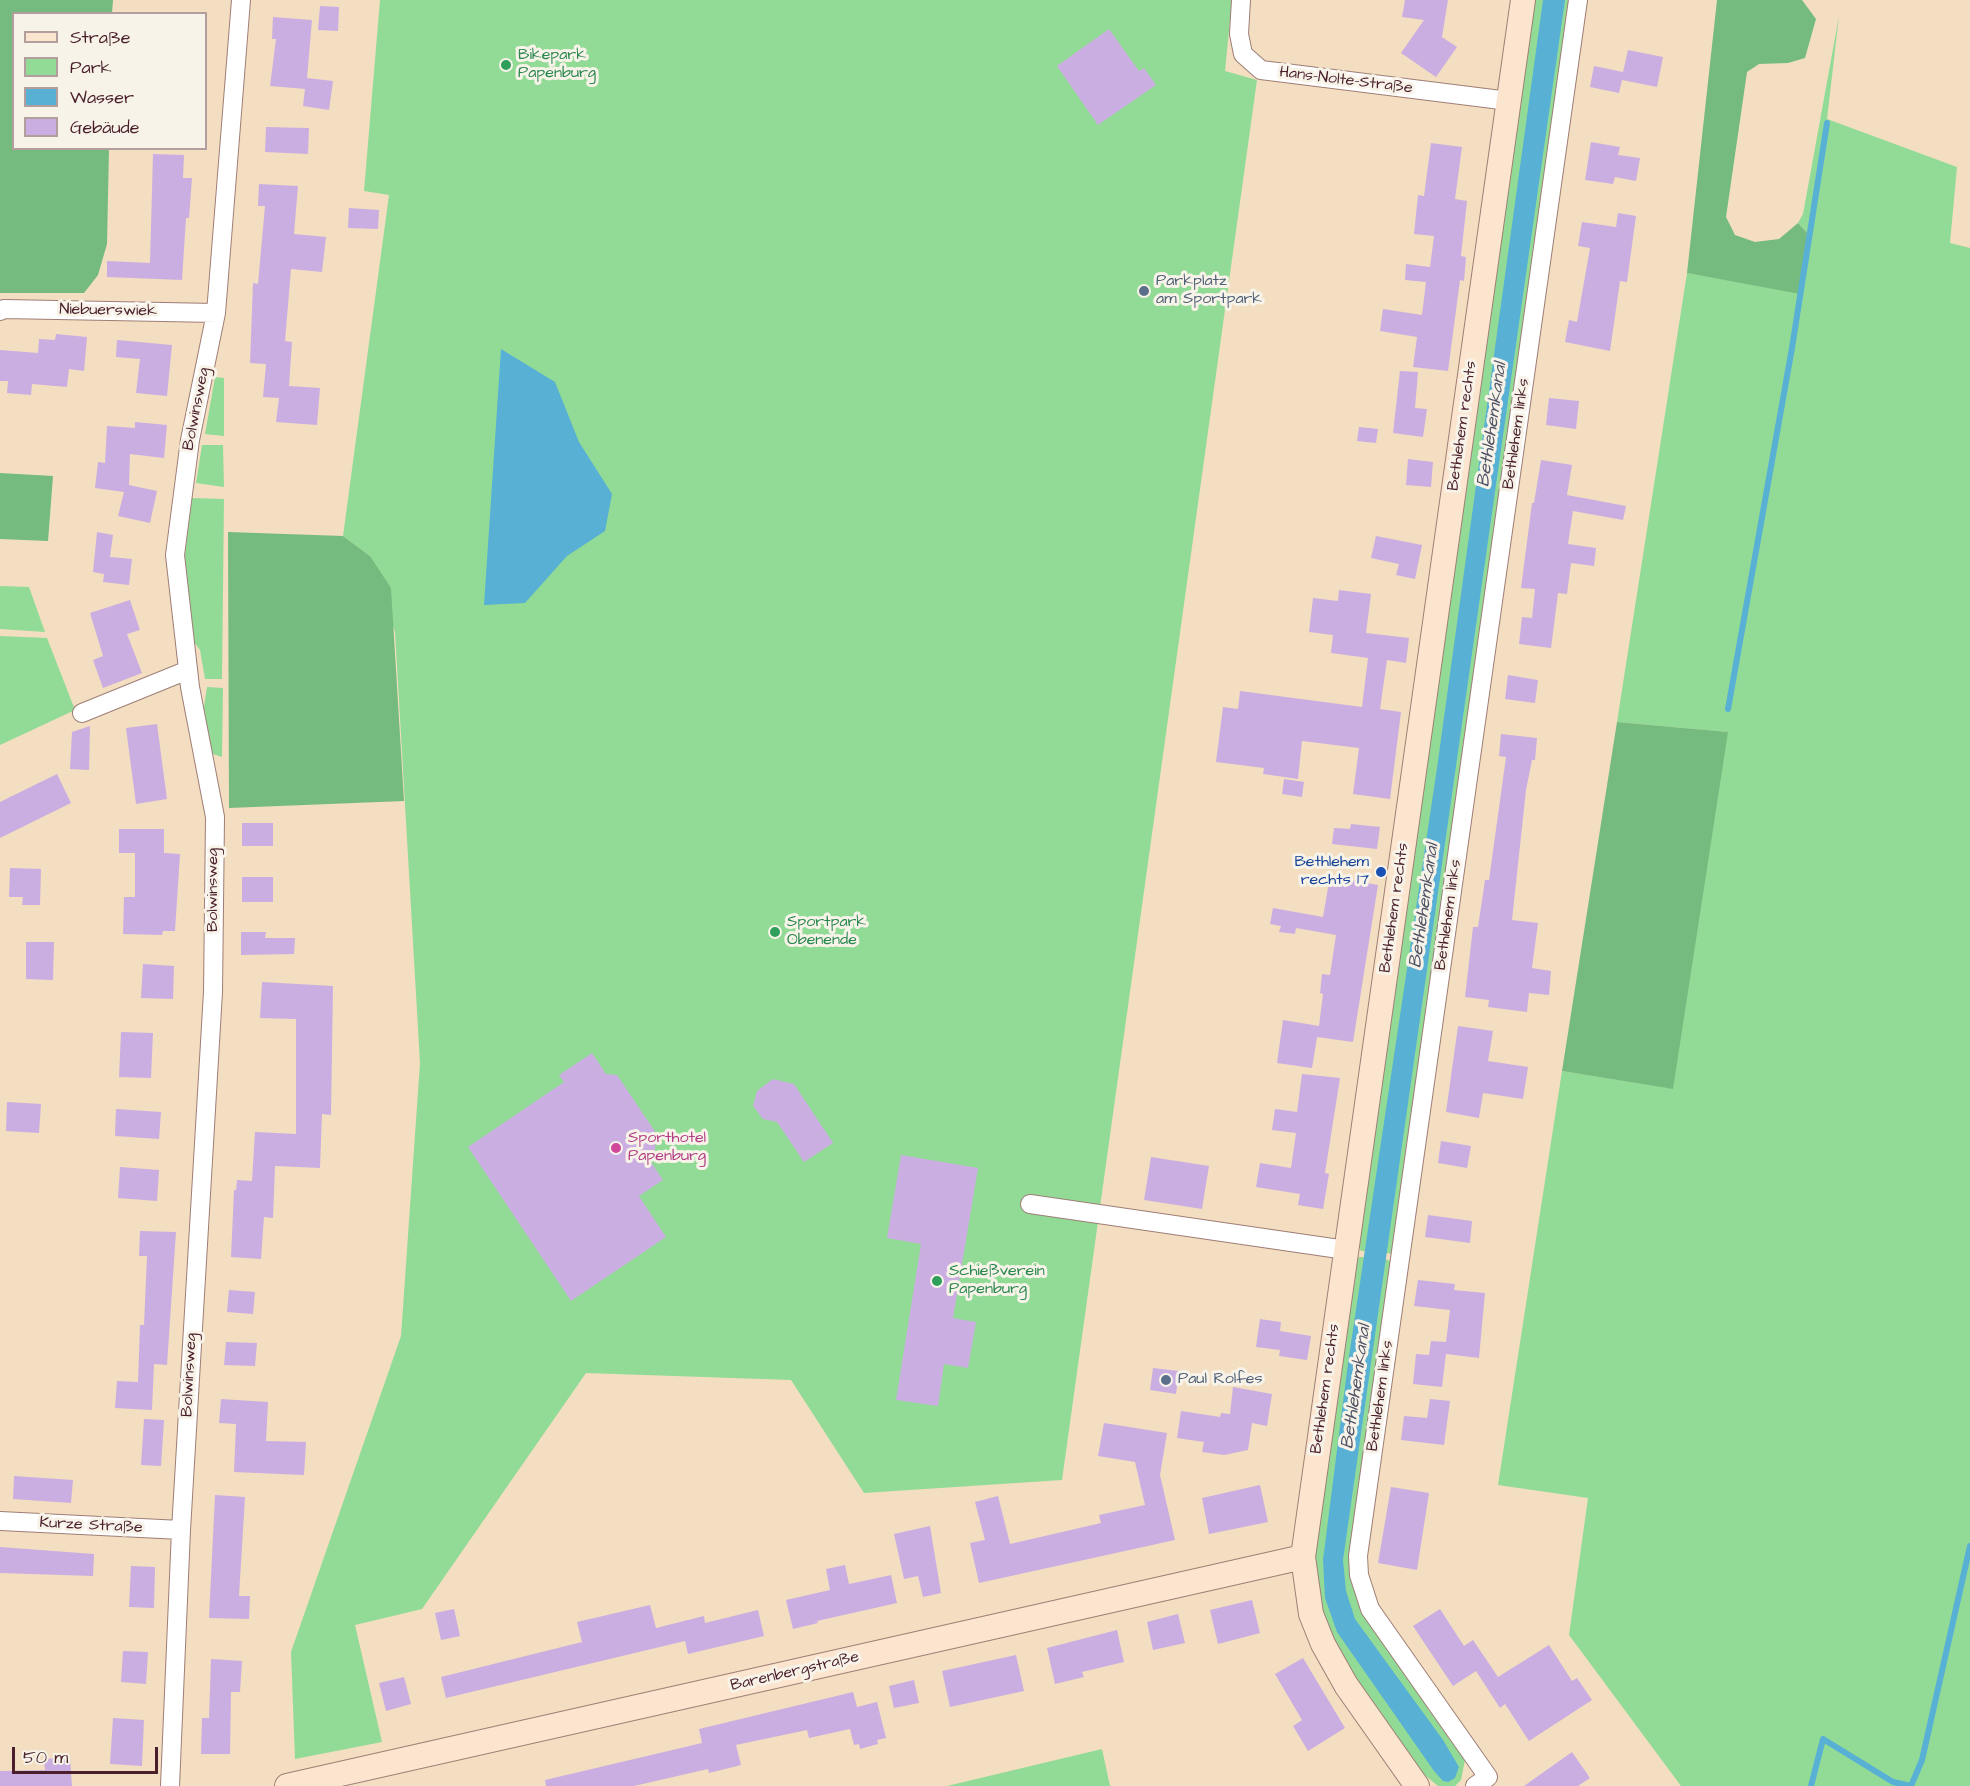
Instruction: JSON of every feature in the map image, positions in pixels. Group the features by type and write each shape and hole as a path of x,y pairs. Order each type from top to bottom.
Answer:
{"street":[{"name":"Bolwinsweg","path":"170,1786 181,1530 214,958 215,816 188,670 175,555 190,440 216,314 241,0"},
{"name":"Hans-Nolte-Straße","path":"1241,0 1239,34 1242,54 1261,70 1509,101"},
{"name":"Bethlehem rechts","path":"1417,1786 1346,1685 1323,1644 1311,1614 1303,1557 1523,0"},
{"name":"Bethlehem links","path":"1475,1786 1488,1777 1370,1609 1359,1575 1358,1556 1578,0"},
{"name":"Niebuerswiek","path":"0,311 4,309 216,314"},
{"path":"82,713 188,670"},
{"path":"1030,1204 1346,1250"},
{"name":"Kurze Straße","path":"0,1521 181,1530"},
{"name":"Barenbergstraße","path":"287,1786 1303,1557"}],"green space":[{"path":"0,0 113,0 112,12 12,12 12,150 109,150 107,244 98,275 84,293 0,293"},
{"name":"Sportpark Obenende","path":"380,0 1232,0 1225,71 1257,80 1062,1480 864,1493 791,1380 586,1373 422,1609 355,1625 382,1742 295,1759 291,1652 401,1336 420,1063 395,632 370,556 343,536 389,195 364,191"},
{"path":"1531,0 1571,0 1394,1254 1386,1253 1385,1259 1393,1262 1356,1589 1465,1760 1461,1780 1455,1786 1438,1786 1421,1772 1346,1665 1320,1613 1312,1572 1353,1265 1359,1257 1364,1257 1365,1251 1361,1251 1357,1243"},
{"path":"1717,0 1802,0 1816,19 1805,58 1788,63 1759,64 1747,72 1726,217 1735,235 1755,242 1779,239 1798,223 1809,235 1800,294 1687,273"},
{"path":"1839,16 1827,119 1957,167 1950,243 1970,248 1970,1786 1681,1786 1569,1635 1588,1498 1498,1485 1562,1071 1669,1088 1727,732 1617,722 1687,273 1800,293 1809,235 1798,223 1803,214"},
{"path":"215,377 224,378 224,436 205,434"},
{"path":"202,445 223,445 224,487 196,483"},
{"path":"0,473 53,476 48,541 0,539"},
{"path":"192,498 224,499 222,679 205,679 200,650 191,638 184,562"},
{"path":"228,532 343,536 370,556 391,588 404,801 229,808"},
{"path":"0,586 29,587 45,632 0,629"},
{"path":"0,636 47,638 75,710 0,745"},
{"path":"207,687 223,688 222,757 210,753 203,713"},
{"path":"1617,722 1728,732 1673,1089 1562,1071"},
{"path":"1102,1749 1110,1786 947,1786"}],"water":[{"name":"Bethlehemkanal","path":"1543,0 1565,0 1343,1560 1346,1591 1355,1619 1443,1740 1459,1767 1455,1778 1448,1782 1443,1781 1434,1771 1337,1632 1325,1598 1323,1560 1348,1363 1437,768"},
{"path":"501,349 555,382 579,442 612,494 605,531 567,556 525,603 484,605"}],"building":[{"path":"1405,0 1448,0 1442,37 1457,47 1436,77 1401,53 1424,20 1402,17"},
{"path":"320,6 339,7 338,31 318,30"},
{"path":"273,17 312,20 307,78 333,81 329,110 303,106 305,89 270,86 276,39 272,39"},
{"path":"1109,29 1139,71 1144,68 1156,85 1098,125 1057,66"},
{"path":"1628,50 1663,57 1657,87 1622,80 1619,93 1590,87 1594,66 1623,72"},
{"path":"266,127 309,128 308,154 265,152"},
{"path":"1591,142 1620,147 1618,155 1640,158 1636,181 1615,177 1613,184 1585,180"},
{"path":"1431,143 1462,147 1455,199 1467,201 1461,256 1466,257 1464,281 1460,280 1448,371 1413,367 1417,337 1380,331 1383,309 1422,315 1426,282 1405,280 1406,264 1430,267 1434,236 1414,234 1418,195 1424,196"},
{"path":"153,154 184,155 183,178 192,178 189,218 186,218 182,280 107,277 107,261 150,263"},
{"path":"259,184 298,186 294,234 326,237 322,272 291,269 285,341 292,342 289,386 320,388 317,425 276,422 279,398 263,397 266,364 250,363 253,283 258,284 265,206 258,206"},
{"path":"349,208 379,210 378,229 348,228"},
{"path":"1618,213 1636,216 1627,282 1620,281 1610,351 1565,342 1569,320 1577,322 1590,248 1578,246 1582,222 1616,227"},
{"path":"56,334 87,337 84,371 69,369 67,387 32,384 31,395 7,393 8,381 0,381 0,350 38,353 39,339 55,340"},
{"path":"117,340 172,345 167,396 136,393 140,359 116,357"},
{"path":"1400,371 1418,372 1415,408 1427,409 1423,437 1393,433"},
{"path":"1549,398 1579,401 1576,429 1546,425"},
{"path":"135,422 167,425 164,458 130,454 129,485 157,491 150,523 118,516 124,492 95,488 98,462 105,463 107,426 135,428"},
{"path":"1359,427 1378,429 1376,443 1357,441"},
{"path":"1408,459 1433,462 1431,487 1406,485"},
{"path":"1541,460 1572,465 1567,495 1626,506 1623,520 1573,511 1568,544 1596,548 1594,566 1571,563 1567,594 1558,593 1551,648 1519,644 1522,617 1532,618 1535,589 1521,588 1532,503 1534,503"},
{"path":"97,532 113,535 110,557 132,559 129,585 103,582 104,574 93,572"},
{"path":"1376,536 1422,545 1415,579 1396,575 1399,564 1371,558"},
{"path":"1339,590 1371,594 1366,633 1409,638 1406,663 1387,660 1380,709 1401,712 1390,799 1353,794 1359,748 1302,741 1298,779 1263,774 1264,768 1216,762 1223,707 1238,709 1240,691 1362,707 1368,658 1331,653 1333,635 1309,632 1313,598 1338,601"},
{"path":"130,600 140,630 127,634 142,673 103,688 93,660 103,656 90,613"},
{"path":"1508,675 1538,680 1535,703 1505,699"},
{"path":"157,724 167,799 136,804 126,728"},
{"path":"90,726 89,770 70,769 72,732"},
{"path":"1501,734 1537,738 1535,760 1532,760 1526,790 1512,920 1538,923 1532,968 1551,971 1549,995 1529,993 1527,1012 1488,1007 1489,1000 1465,997 1473,927 1478,927 1485,880 1489,880 1506,757 1499,756"},
{"path":"57,774 71,803 0,838 0,802"},
{"path":"1284,779 1304,782 1302,797 1282,794"},
{"path":"242,823 273,823 273,846 242,846"},
{"path":"1351,824 1380,827 1377,849 1332,844 1334,828 1350,829"},
{"path":"119,829 164,829 164,853 180,854 175,931 163,931 162,935 123,934 124,897 135,897 135,853 119,853"},
{"path":"10,868 41,869 40,905 22,905 23,897 9,897"},
{"path":"1330,876 1378,885 1353,1042 1317,1037 1312,1068 1277,1063 1283,1020 1319,1026 1323,994 1320,993 1322,974 1330,975 1336,935 1296,928 1295,934 1279,932 1281,926 1270,924 1273,908 1323,917"},
{"path":"242,877 273,877 273,902 242,902"},
{"path":"241,932 266,932 265,938 295,938 294,954 241,955"},
{"path":"26,942 54,942 53,980 26,979"},
{"path":"143,964 174,966 173,999 141,998"},
{"path":"262,982 333,986 331,1115 322,1114 320,1168 275,1166 273,1218 264,1217 261,1259 231,1257 234,1190 236,1190 237,1180 252,1181 255,1132 296,1134 296,1019 260,1018"},
{"path":"1458,1026 1493,1031 1488,1061 1528,1067 1523,1099 1483,1093 1479,1118 1446,1112"},
{"path":"121,1032 153,1033 151,1078 119,1077"},
{"path":"592,1053 606,1074 617,1075 656,1133 655,1150 647,1156 663,1180 639,1196 666,1237 571,1301 468,1147 564,1082 559,1075"},
{"path":"1302,1074 1340,1078 1325,1173 1329,1174 1323,1209 1298,1205 1300,1194 1256,1187 1260,1163 1291,1168 1296,1133 1272,1130 1275,1109 1297,1112"},
{"path":"773,1079 794,1084 833,1143 804,1162 777,1122 763,1119 753,1106 757,1091"},
{"path":"7,1102 41,1104 39,1133 6,1131"},
{"path":"116,1109 161,1112 159,1139 115,1136"},
{"path":"1441,1141 1471,1146 1467,1168 1438,1163"},
{"name":"Schießverein Papenburg","path":"901,1155 978,1168 953,1318 976,1322 968,1368 944,1364 938,1406 896,1400 921,1244 887,1238"},
{"path":"1151,1157 1209,1166 1202,1209 1144,1200"},
{"path":"120,1167 159,1170 157,1201 118,1198"},
{"path":"1428,1215 1472,1221 1470,1243 1425,1237"},
{"path":"140,1231 176,1232 167,1365 154,1364 152,1410 115,1408 117,1381 138,1382 140,1325 144,1325 147,1256 139,1256"},
{"path":"1418,1280 1455,1284 1454,1290 1485,1293 1479,1358 1446,1354 1442,1387 1413,1384 1416,1354 1429,1355 1431,1341 1446,1342 1450,1310 1414,1306"},
{"path":"229,1290 255,1292 253,1314 227,1312"},
{"path":"1260,1319 1281,1322 1280,1331 1311,1336 1307,1360 1279,1356 1280,1350 1256,1347"},
{"path":"226,1342 257,1343 255,1366 224,1365"},
{"path":"1153,1368 1179,1371 1176,1394 1150,1390"},
{"path":"1233,1387 1272,1394 1267,1426 1252,1423 1248,1450 1224,1455 1202,1452 1204,1442 1177,1438 1181,1411 1220,1417 1221,1413 1230,1414"},
{"path":"221,1399 268,1402 266,1441 306,1442 304,1475 234,1472 236,1424 219,1423"},
{"path":"1430,1399 1450,1401 1444,1445 1401,1440 1404,1416 1427,1418"},
{"path":"144,1419 164,1420 161,1466 141,1465"},
{"path":"1104,1423 1167,1433 1160,1475 1175,1540 979,1583 970,1543 985,1540 975,1502 998,1496 1010,1544 1101,1523 1099,1515 1145,1505 1135,1462 1098,1456"},
{"path":"14,1476 73,1480 71,1503 13,1499"},
{"path":"1260,1485 1268,1522 1209,1534 1202,1498"},
{"path":"1391,1487 1429,1493 1417,1570 1378,1563"},
{"path":"215,1495 245,1497 239,1596 250,1596 249,1619 209,1618"},
{"path":"930,1526 941,1593 923,1597 918,1576 904,1579 894,1534"},
{"path":"0,1547 94,1554 93,1576 0,1573"},
{"path":"845,1565 849,1584 891,1575 897,1603 817,1621 818,1623 793,1629 786,1600 830,1590 826,1569"},
{"path":"131,1566 155,1567 154,1608 129,1607"},
{"path":"1252,1600 1260,1633 1218,1644 1210,1610"},
{"path":"650,1605 656,1628 704,1616 705,1623 758,1610 764,1636 688,1654 685,1641 446,1698 441,1677 582,1642 577,1622"},
{"path":"454,1609 460,1636 441,1640 435,1613"},
{"path":"1440,1609 1464,1646 1473,1640 1498,1677 1549,1645 1572,1681 1577,1678 1592,1700 1529,1741 1505,1704 1500,1708 1476,1671 1453,1686 1413,1626"},
{"path":"1178,1614 1185,1643 1153,1650 1147,1622"},
{"path":"1117,1630 1124,1662 1082,1672 1084,1677 1055,1684 1047,1648"},
{"path":"123,1651 148,1652 146,1684 121,1682"},
{"path":"1016,1655 1024,1691 950,1707 942,1671"},
{"path":"1303,1658 1345,1728 1308,1751 1293,1726 1302,1720 1275,1674"},
{"path":"211,1659 242,1661 240,1692 231,1692 230,1754 201,1754 202,1718 209,1718"},
{"path":"404,1677 411,1704 386,1711 379,1683"},
{"path":"914,1680 919,1703 894,1708 889,1686"},
{"path":"853,1692 857,1707 877,1702 886,1738 877,1740 878,1744 860,1749 859,1744 854,1745 850,1729 809,1738 807,1730 736,1745 741,1765 709,1773 708,1769 634,1786 546,1786 545,1780 702,1743 699,1729"},
{"path":"113,1718 144,1720 142,1766 110,1764"},
{"path":"1572,1752 1590,1778 1578,1786 1524,1786"},
{"path":"70,1757 72,1786 0,1786 0,1771 45,1770 44,1759"}],"waterway":[{"path":"1728,709 1792,348 1827,123"},
{"path":"1811,1786 1823,1739 1893,1782 1911,1786 1922,1760 1970,1546"}],"place":[{"name":"Bikepark Papenburg","path":"506,65"},
{"name":"Parkplatz am Sportpark","path":"1144,291"},
{"name":"Bethlehem rechts 17","path":"1381,872"},
{"name":"Sportpark Obenende","path":"775,932"},
{"name":"Sporthotel Papenburg","path":"616,1148"},
{"name":"Schießverein Papenburg","path":"937,1281"},
{"name":"Paul Rolfes","path":"1166,1380"}]}
